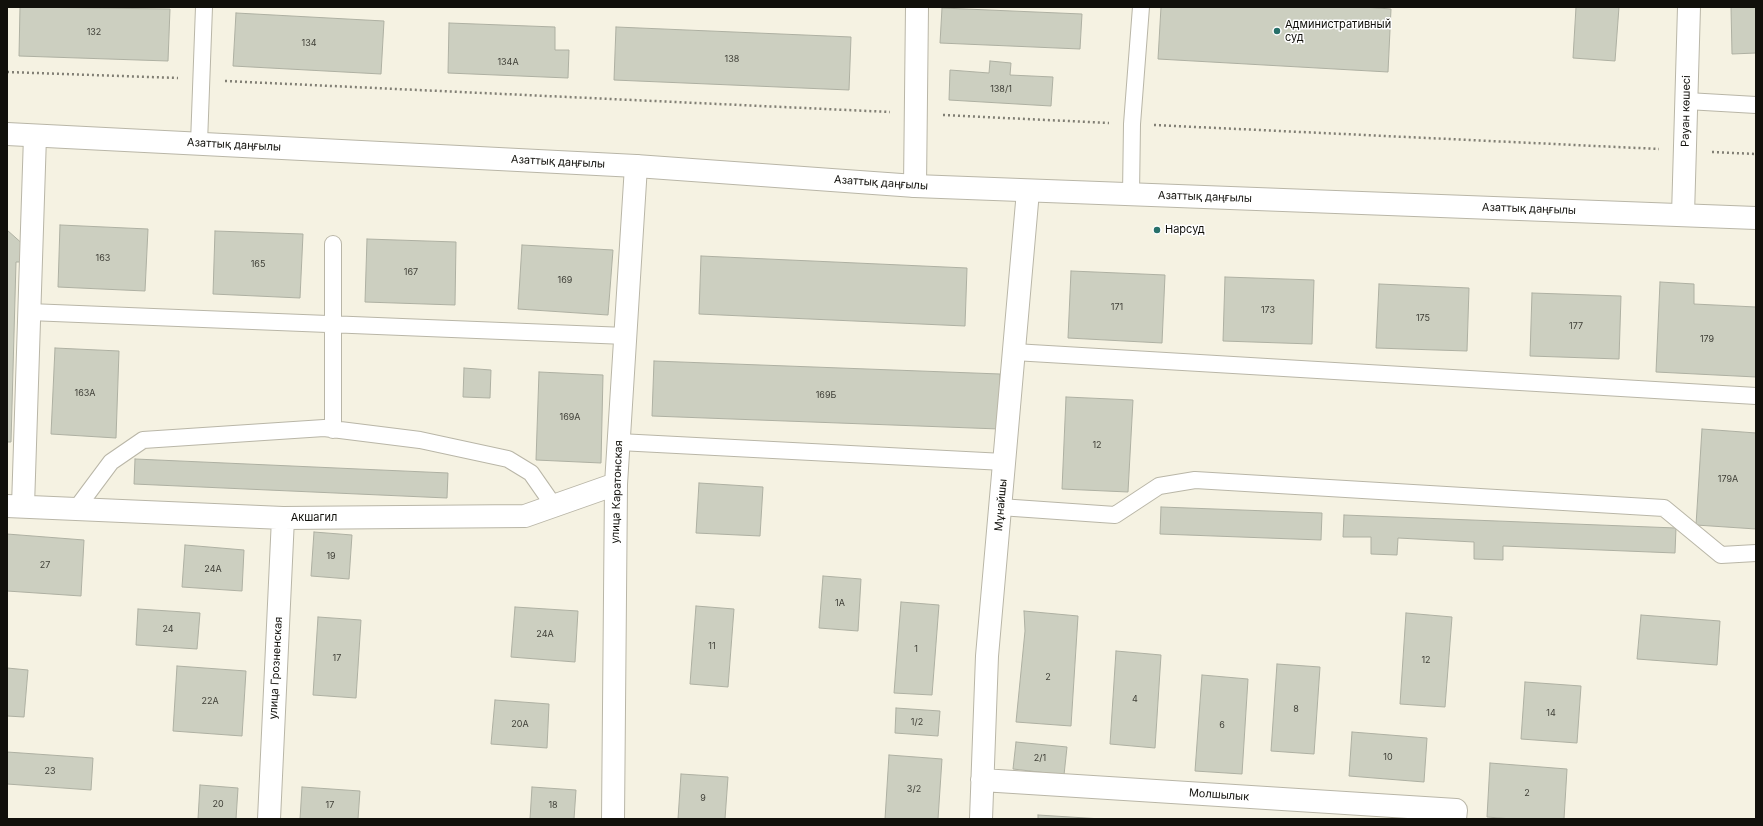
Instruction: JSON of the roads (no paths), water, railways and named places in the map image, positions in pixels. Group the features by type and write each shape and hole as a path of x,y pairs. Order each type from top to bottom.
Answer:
{"street":[{"path":"915,186 917,7"},
{"name":"Рауан көшесі","path":"1683,215 1689,7"},
{"name":"Азаттық даңғылы","path":"7,134 636,166 915,186 1756,218"},
{"path":"15,506 29,312 35,136"},
{"name":"улица Каратонская","path":"613,819 616,484 636,166"},
{"name":"Мұнайшы","path":"981,819 987,656 1028,191"},
{"name":"Акшагил","path":"15,506 283,518 525,516 616,484"},
{"name":"улица Грозненская","path":"269,819 283,518"},
{"name":"Молшылык","path":"982,780 1456,814"}],"lane":[{"path":"198,143 204,7"},
{"path":"1131,194 1132,124 1141,7"},
{"path":"1687,101 1756,105"},
{"path":"332,430 333,244"},
{"path":"29,312 626,336"},
{"path":"1014,352 1756,396"},
{"path":"76,508 111,462 143,440 316,428 420,440 508,459 531,473 554,506"},
{"path":"619,442 1004,462"},
{"path":"1000,507 1115,515 1159,486 1196,480 1664,508 1721,555 1756,553"}],"place":[{"name":"Административный суд","path":"1277,31"},
{"name":"Нарсуд","path":"1157,230"}]}
